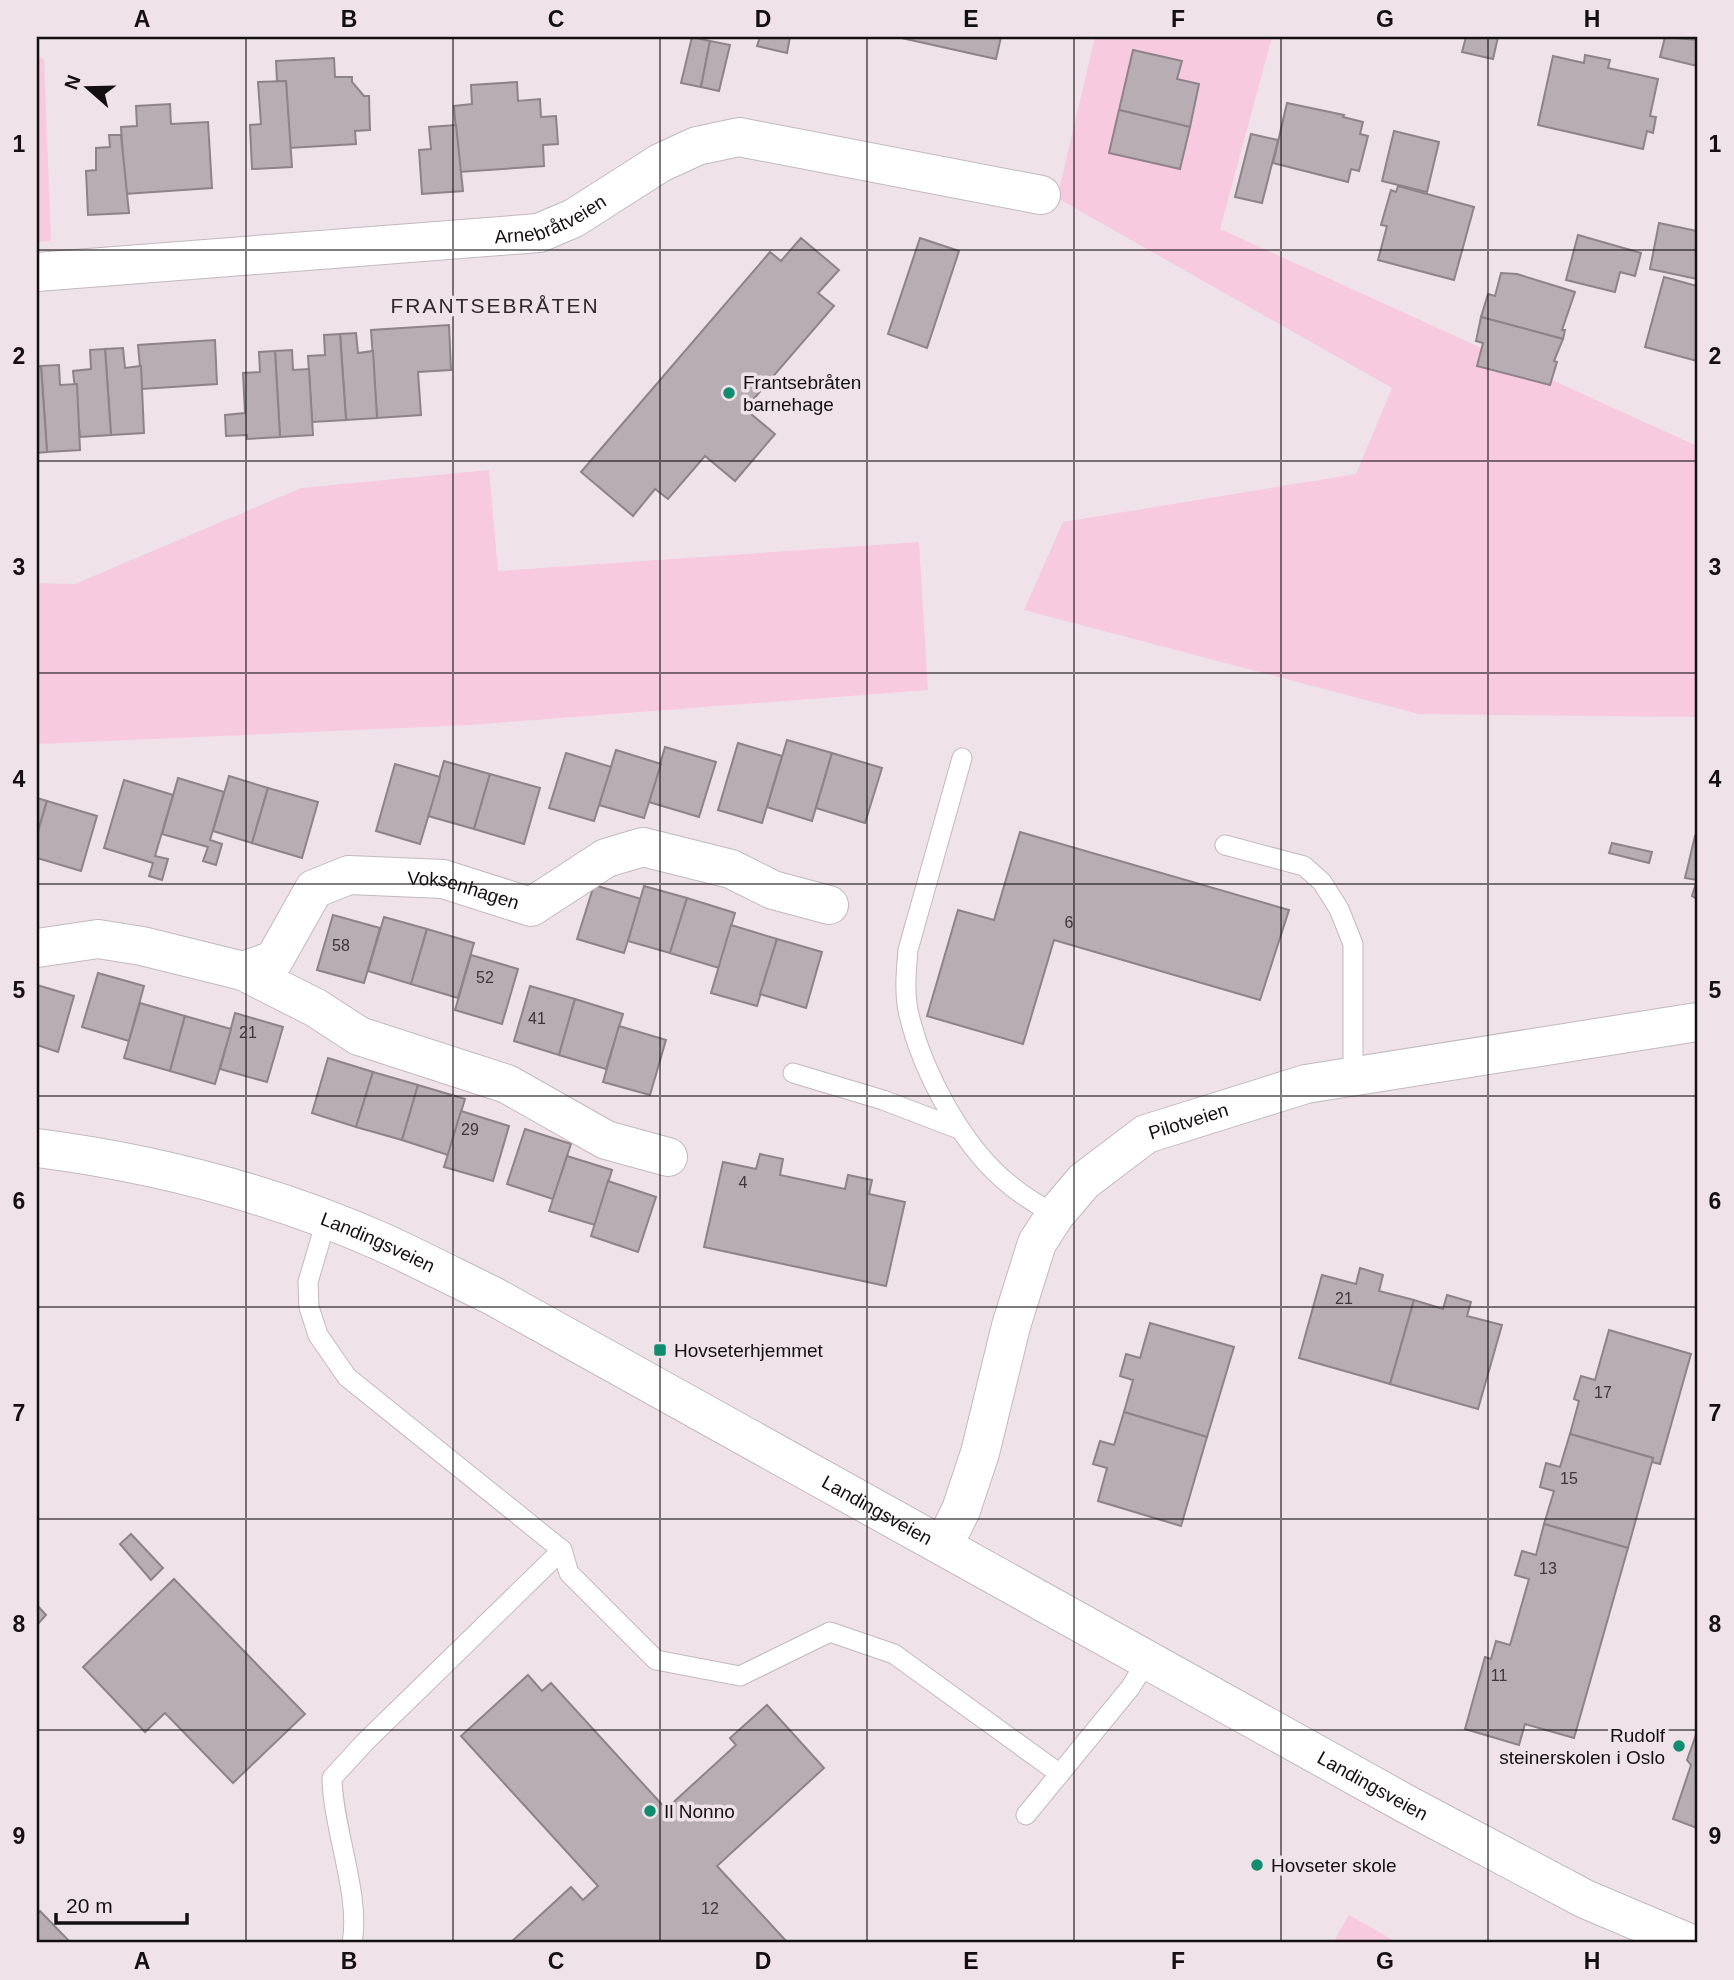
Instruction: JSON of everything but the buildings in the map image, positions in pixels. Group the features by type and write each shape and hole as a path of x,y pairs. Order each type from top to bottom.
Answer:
{"street":[{"name":"Arnebråtveien","path":"37,272 538,233 574,218 660,163 697,146 739,137 1041,195"},
{"name":"Voksenhagen","path":"243,971 274,960 314,890 349,875 443,879 531,907 606,858 643,847 731,869 773,890 829,905"},
{"path":"37,948 98,939 142,946 243,971 316,1008 359,1036 507,1084 606,1140 668,1157"},
{"name":"Pilotveien","path":"943,1546 961,1510 980,1453 1024,1279 1037,1244 1055,1215 1084,1181 1146,1134 1306,1084 1697,1022"},
{"name":"Landingsveien","path":"37,1148 116,1161 223,1186 380,1242 493,1296 1147,1661 1585,1899 1689,1943"}],"lane":[{"path":"962,758 908,950 905,982 909,1015 927,1062 959,1129 1009,1185 1055,1215"},
{"path":"1225,845 1304,866 1322,881 1339,909 1353,944 1353,1076"},
{"path":"793,1073 883,1100 959,1129"},
{"path":"326,1221 308,1282 309,1307 318,1335 347,1377 562,1550 569,1573 656,1660 740,1676 830,1632 894,1654 1060,1774"},
{"path":"352,1943 354,1916 332,1805 332,1778 365,1742 562,1550"},
{"path":"1026,1815 1130,1688 1147,1661"}],"shaded area":[{"path":"1095,37 1272,37 1220,229 1697,446 1697,717 1419,714 1024,610 1063,522 1356,474 1392,388 1057,198"},
{"path":"37,57 44,59 51,241 37,242"},
{"path":"489,470 498,571 919,542 928,690 470,725 37,744 37,583 75,584 301,488"},
{"path":"1349,1915 1398,1943 1333,1943"}],"place":[{"name":"Frantsebråten barnehage","path":"729,393"},
{"name":"Hovseterhjemmet","path":"660,1350"},
{"name":"Rudolf steinerskolen i Oslo","path":"1679,1746"},
{"name":"Il Nonno","path":"650,1811"},
{"name":"Hovseter skole","path":"1257,1865"}],"district":[{"name":"FRANTSEBRÅTEN","path":"495,305"}]}
